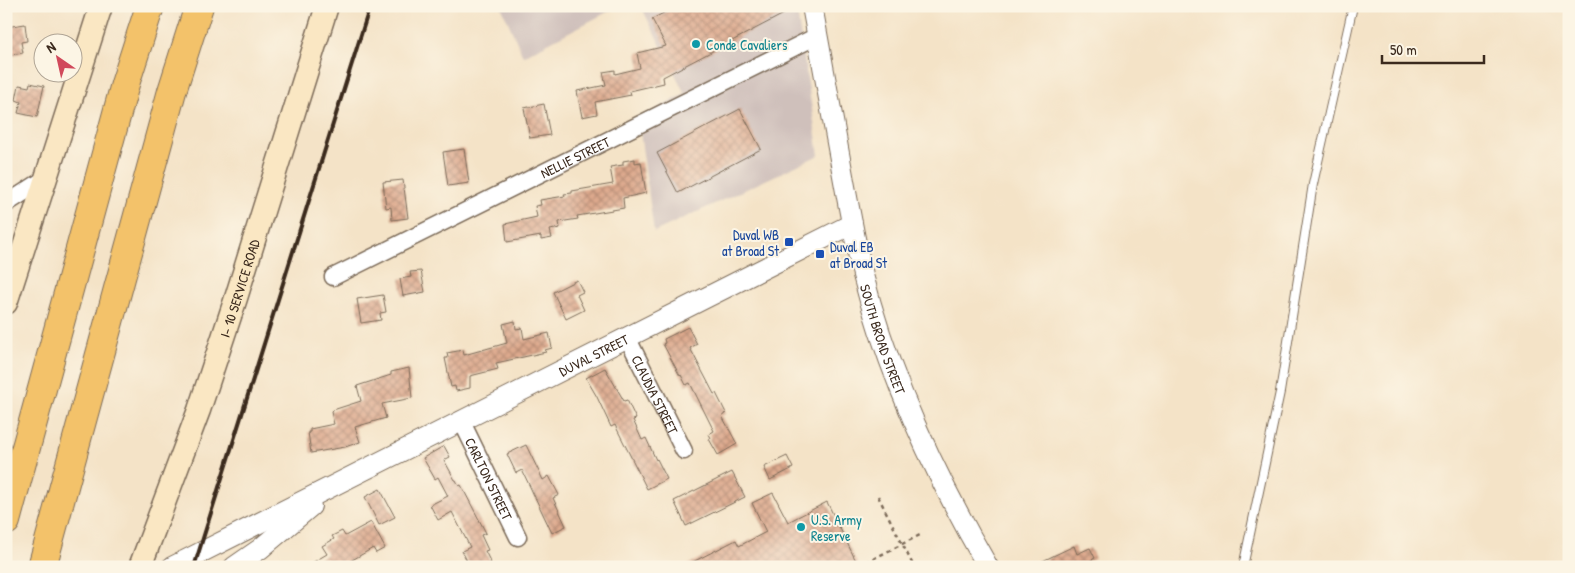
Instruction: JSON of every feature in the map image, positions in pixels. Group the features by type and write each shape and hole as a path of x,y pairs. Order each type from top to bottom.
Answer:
{"highway":[{"path":"6,521 125,84 150,6"},
{"path":"42,567 172,91 199,6"}],"main road":[{"path":"6,303 101,6"},
{"name":"I- 10 SERVICE ROAD","path":"140,567 199,410 327,6"}],"street":[{"name":"SOUTH BROAD STREET","path":"812,6 852,224 863,274 877,322 898,382 938,474 988,567"},
{"name":"NELLIE STREET","path":"333,277 817,36"},
{"path":"6,204 46,178"},
{"name":"DUVAL STREET","path":"172,567 852,224"},
{"name":"CLAUDIA STREET","path":"627,337 684,451"},
{"name":"CARLTON STREET","path":"461,420 518,537"},
{"name":"DUVAL STREET","path":"234,567 260,549 336,485"}],"lane":[{"path":"1243,567 1280,392 1313,184 1353,6"}],"path":[{"path":"878,496 914,567"},
{"path":"859,566 920,535"}],"shaded area":[{"path":"501,6 619,6 523,56"},
{"path":"641,6 796,6 819,155 654,232 638,118 685,94"}],"building":[{"name":"Conde Cavaliers","path":"677,6 799,6 663,77 664,83 630,91 631,95 595,102 597,114 582,117 577,91 606,85 603,72 615,70 615,74 640,68 637,53 666,46 652,19"},
{"path":"25,24 27,41 21,42 23,53 11,55 6,27"},
{"path":"30,83 44,86 37,117 18,113 21,102 16,100 19,85 29,87"},
{"path":"544,104 550,135 530,138 524,108"},
{"path":"740,109 761,149 678,193 657,153"},
{"path":"464,149 469,183 448,186 443,152"},
{"path":"635,159 635,163 641,162 646,193 623,198 624,208 577,216 578,219 559,222 560,228 550,230 552,238 541,240 541,236 507,242 505,224 537,217 535,206 541,205 540,200 565,196 564,194 572,193 572,191 613,184 610,167 623,165 623,161"},
{"path":"403,180 408,218 392,220 391,207 386,208 383,182"},
{"path":"421,271 425,292 403,296 400,279 411,277 410,272"},
{"path":"577,280 583,292 577,295 584,310 566,319 553,292"},
{"path":"383,295 386,312 380,313 381,320 361,323 357,299"},
{"path":"515,321 516,329 522,328 524,339 549,333 552,348 545,350 546,352 496,363 498,369 470,376 470,388 456,391 455,386 451,387 445,358 448,358 447,353 463,350 464,355 507,343 503,324"},
{"path":"688,327 697,344 690,348 726,413 722,416 737,444 718,455 709,439 711,438 709,434 714,431 690,383 686,385 663,344 665,343 664,339"},
{"path":"409,368 412,398 382,404 386,418 355,427 360,442 345,447 311,453 308,432 310,432 310,429 334,424 331,412 333,410 361,401 357,386 391,375 391,372"},
{"path":"605,368 624,401 627,400 636,419 633,420 642,440 646,438 667,479 647,489 615,425 611,427 586,378"},
{"path":"526,445 543,480 549,476 559,495 553,498 566,526 552,533 522,470 516,473 507,454"},
{"path":"444,446 450,457 444,460 459,486 461,485 486,533 481,535 488,550 485,551 491,563 484,567 470,567 462,551 470,547 452,512 438,520 430,505 448,496 438,477 435,479 423,458"},
{"path":"787,456 793,468 770,480 764,467"},
{"path":"732,472 745,497 686,526 674,501"},
{"path":"380,489 395,517 379,525 365,497"},
{"name":"U.S. Army Reserve","path":"773,493 788,522 827,502 859,567 683,567 736,540 739,546 766,532 752,503"},
{"path":"371,522 385,548 376,553 373,548 340,567 305,567 327,554 322,546 334,539 332,536 342,531 345,536"},
{"path":"1074,546 1077,554 1090,548 1095,558 1078,567 1030,567"}],"railway":[{"path":"194,567 370,6"}],"place":[{"name":"Conde Cavaliers","path":"696,44"},
{"name":"Duval WB at Broad St","path":"789,242"},
{"name":"Duval EB at Broad St","path":"820,254"},
{"name":"U.S. Army Reserve","path":"801,527"}]}
